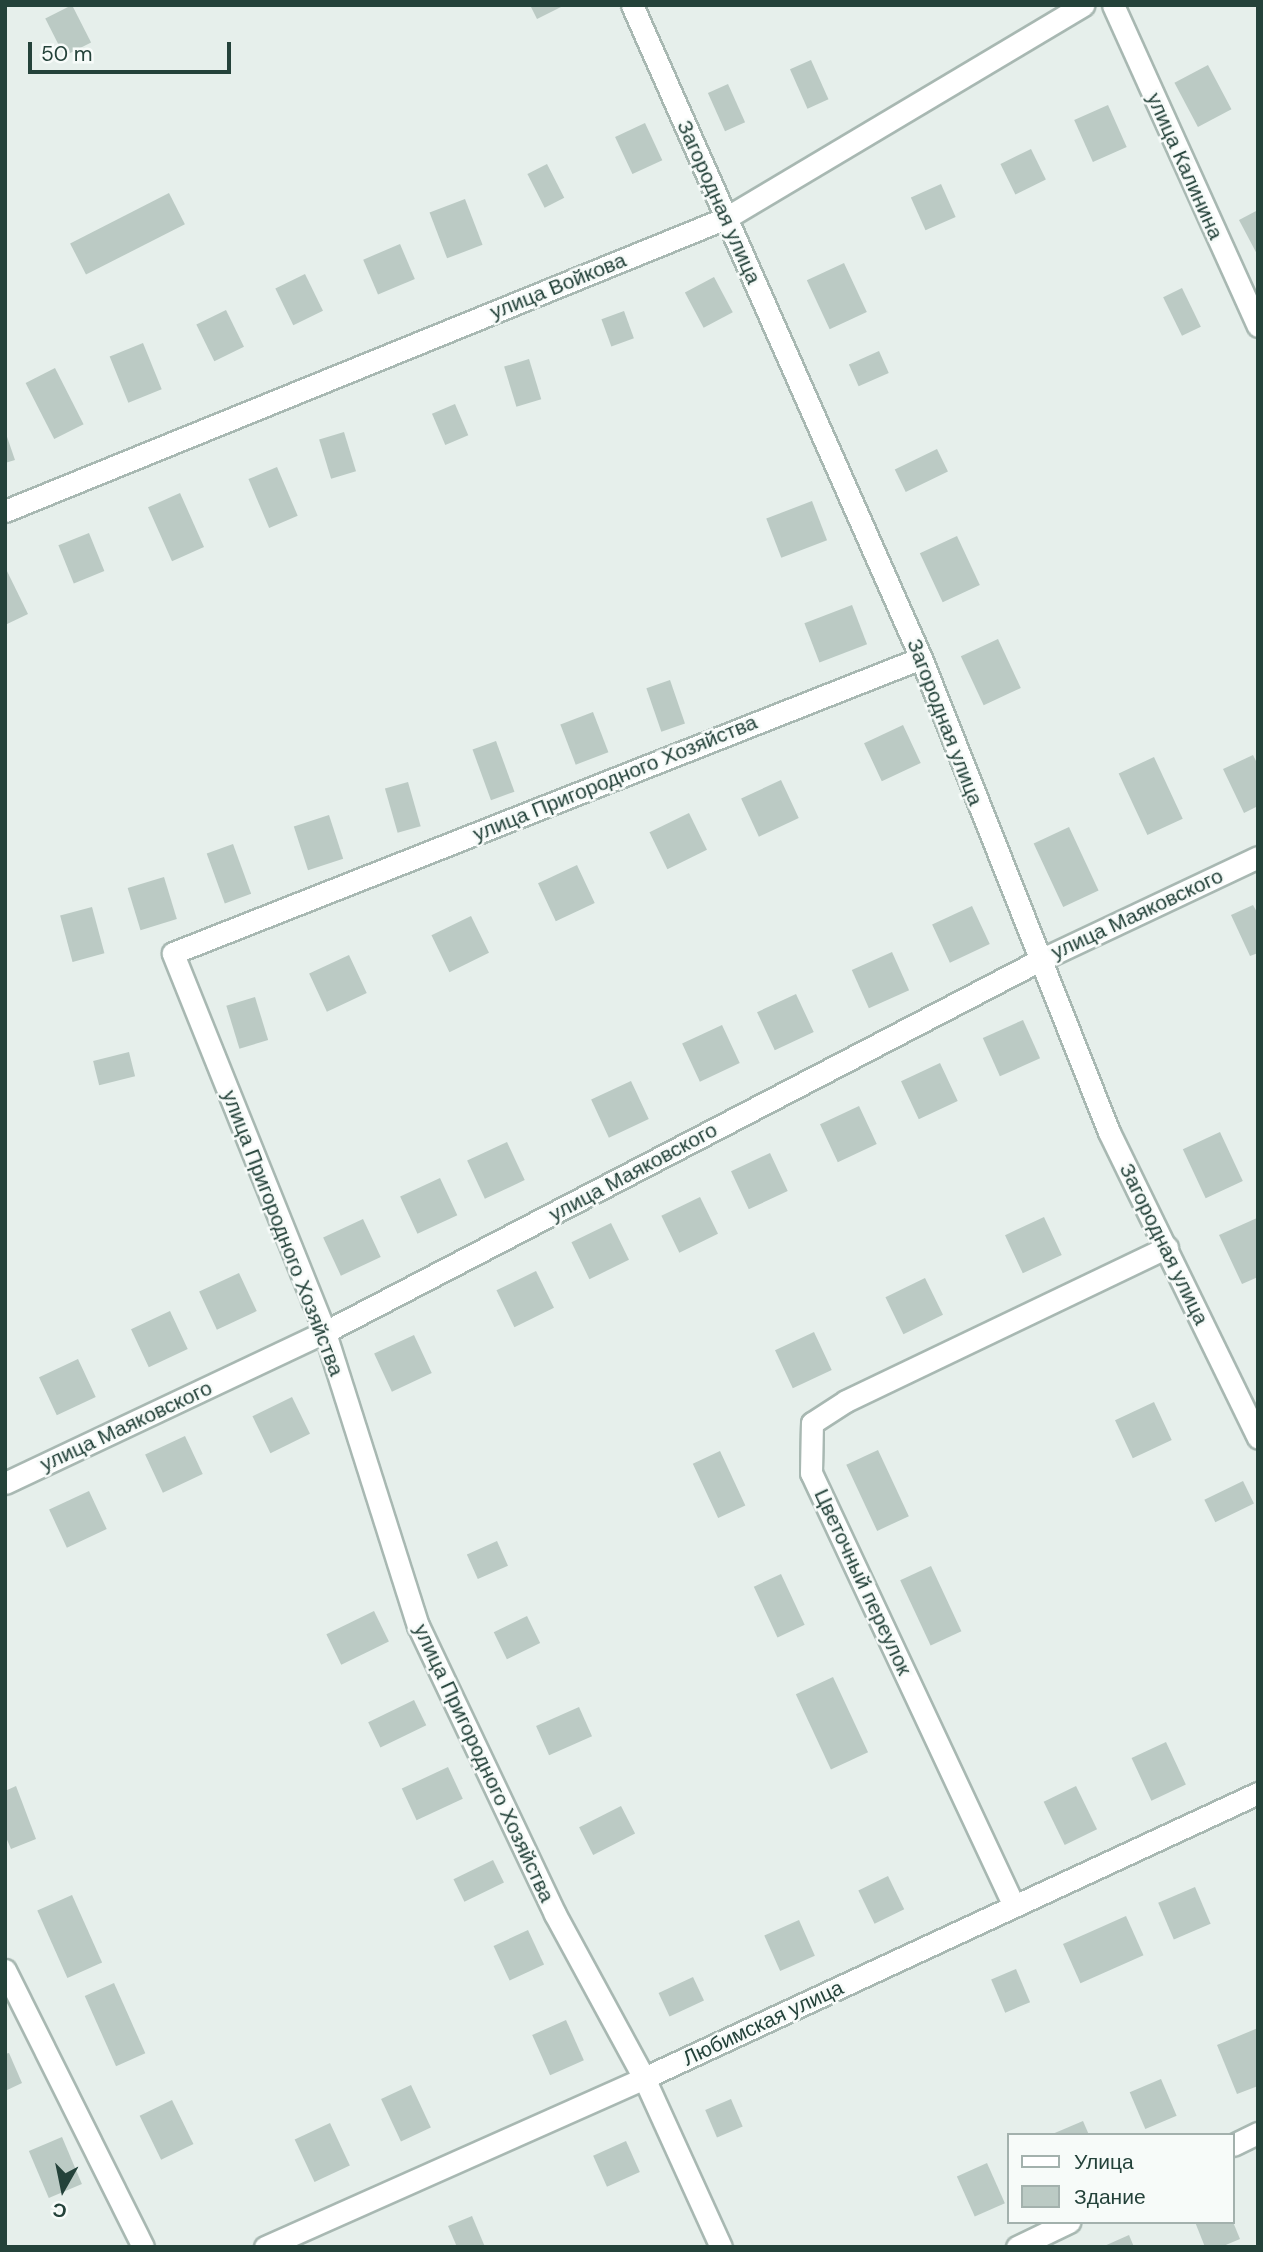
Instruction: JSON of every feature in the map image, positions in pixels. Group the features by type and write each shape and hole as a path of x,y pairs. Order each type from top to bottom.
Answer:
{"street":[{"name":"Загородная улица","path":"632,5 922,658 1038,961 1109,1132 1258,1438"},
{"name":"улица Войкова","path":"5,512 726,218 1083,5"},
{"name":"улица Калинина","path":"1113,5 1258,326"},
{"name":"улица Пригородного Хозяйства","path":"720,2247 644,2078 555,1914 418,1626 325,1332 173,953 922,658"},
{"name":"улица Маяковского","path":"5,1483 325,1332 1038,961 1258,857"},
{"name":"Цветочный переулок","path":"1014,1906 811,1473 812,1423 846,1401 1167,1247"},
{"name":"Любимская улица","path":"265,2247 644,2078 1258,1793"},
{"path":"5,1970 143,2247"},
{"path":"1235,2144 1258,2133"},
{"path":"1017,2247 1065,2224"}],"building":[{"path":"72,5 91,42 64,56 45,19"},
{"path":"530,5 565,5 537,19"},
{"path":"811,60 828,99 807,109 790,69"},
{"path":"1208,65 1231,109 1198,127 1174,83"},
{"path":"728,84 745,122 725,131 708,93"},
{"path":"1108,105 1127,147 1093,162 1074,120"},
{"path":"645,123 662,160 632,174 615,137"},
{"path":"1031,149 1046,180 1015,194 1000,164"},
{"path":"547,164 564,198 545,208 527,174"},
{"path":"941,184 956,217 925,230 911,197"},
{"path":"169,193 185,224 86,275 70,243"},
{"path":"465,199 483,245 447,258 430,213"},
{"path":"1258,210 1258,256 1239,220"},
{"path":"400,244 415,279 378,295 363,260"},
{"path":"844,263 867,312 830,329 807,280"},
{"path":"305,274 323,311 293,325 275,288"},
{"path":"714,277 733,312 704,328 685,292"},
{"path":"1182,288 1201,327 1182,336 1163,297"},
{"path":"226,310 244,347 214,361 196,324"},
{"path":"624,311 634,338 611,346 601,319"},
{"path":"143,343 162,389 128,403 110,356"},
{"path":"879,351 889,373 859,386 849,364"},
{"path":"529,359 541,399 516,407 504,367"},
{"path":"55,368 84,424 54,439 26,383"},
{"path":"455,404 468,435 445,445 432,414"},
{"path":"5,431 15,460 5,463"},
{"path":"344,432 356,471 331,479 319,440"},
{"path":"937,449 948,471 906,492 895,470"},
{"path":"277,467 298,516 269,528 248,479"},
{"path":"180,493 204,547 172,561 148,507"},
{"path":"812,501 827,540 781,558 766,519"},
{"path":"89,533 104,571 74,583 58,545"},
{"path":"957,536 980,585 943,602 920,553"},
{"path":"5,567 28,614 5,625"},
{"path":"852,605 867,644 819,662 804,623"},
{"path":"998,639 1021,688 984,705 961,656"},
{"path":"670,680 685,723 661,732 646,688"},
{"path":"593,712 608,752 576,765 560,725"},
{"path":"903,725 921,763 882,781 864,743"},
{"path":"496,741 514,792 491,800 473,750"},
{"path":"1253,755 1258,765 1258,806 1244,813 1223,769"},
{"path":"1154,757 1183,819 1147,835 1119,773"},
{"path":"781,780 799,818 759,837 741,799"},
{"path":"408,782 421,826 398,833 385,789"},
{"path":"689,813 707,850 667,869 649,832"},
{"path":"329,815 343,859 308,870 294,826"},
{"path":"1069,827 1099,890 1063,907 1034,843"},
{"path":"233,844 251,894 225,903 207,854"},
{"path":"577,865 595,903 556,921 538,883"},
{"path":"164,877 177,919 141,930 128,888"},
{"path":"1253,905 1258,914 1258,953 1250,956 1231,915"},
{"path":"972,906 990,944 950,963 932,925"},
{"path":"92,907 104,953 73,962 60,916"},
{"path":"471,916 489,953 449,972 431,935"},
{"path":"892,952 909,990 869,1008 852,970"},
{"path":"349,955 367,993 327,1012 309,974"},
{"path":"796,994 814,1032 775,1050 757,1012"},
{"path":"255,997 268,1040 239,1049 226,1006"},
{"path":"1023,1020 1040,1058 1000,1076 983,1038"},
{"path":"722,1025 740,1063 700,1082 682,1044"},
{"path":"129,1052 135,1076 99,1085 93,1061"},
{"path":"940,1063 958,1101 919,1119 901,1081"},
{"path":"631,1081 649,1119 609,1138 591,1100"},
{"path":"859,1106 877,1144 838,1162 820,1124"},
{"path":"1220,1132 1243,1181 1206,1198 1183,1149"},
{"path":"507,1142 525,1180 485,1199 467,1161"},
{"path":"770,1153 788,1191 749,1209 731,1171"},
{"path":"440,1178 457,1215 417,1234 400,1197"},
{"path":"700,1197 718,1234 679,1253 661,1216"},
{"path":"1044,1217 1062,1255 1023,1273 1005,1235"},
{"path":"1257,1218 1258,1277 1242,1284 1219,1235"},
{"path":"363,1219 381,1257 341,1276 323,1238"},
{"path":"611,1223 629,1260 589,1279 571,1242"},
{"path":"536,1271 554,1308 514,1327 496,1290"},
{"path":"239,1273 257,1311 217,1330 199,1292"},
{"path":"925,1278 943,1315 903,1334 885,1297"},
{"path":"170,1311 188,1349 149,1367 131,1329"},
{"path":"814,1332 832,1370 793,1388 775,1350"},
{"path":"414,1335 432,1373 392,1392 374,1354"},
{"path":"78,1359 96,1397 57,1415 39,1377"},
{"path":"292,1397 310,1434 270,1453 252,1416"},
{"path":"1154,1402 1172,1440 1133,1458 1115,1420"},
{"path":"185,1436 203,1474 163,1493 145,1455"},
{"path":"878,1450 909,1516 877,1531 846,1465"},
{"path":"720,1451 745,1505 718,1518 693,1464"},
{"path":"1243,1481 1254,1503 1215,1522 1204,1500"},
{"path":"89,1491 107,1529 67,1548 49,1510"},
{"path":"497,1541 508,1566 478,1579 467,1554"},
{"path":"931,1566 961,1631 931,1646 900,1580"},
{"path":"781,1574 805,1625 777,1637 754,1587"},
{"path":"374,1611 389,1642 341,1665 326,1634"},
{"path":"527,1616 540,1643 507,1659 494,1632"},
{"path":"833,1677 868,1752 831,1770 796,1694"},
{"path":"414,1700 426,1725 380,1748 368,1722"},
{"path":"579,1707 592,1736 549,1755 536,1726"},
{"path":"1166,1742 1186,1785 1151,1801 1132,1758"},
{"path":"448,1767 463,1799 417,1820 402,1789"},
{"path":"16,1786 36,1839 11,1849 5,1835 5,1791"},
{"path":"1076,1786 1097,1829 1065,1845 1044,1802"},
{"path":"621,1806 635,1834 593,1855 579,1827"},
{"path":"493,1860 504,1882 464,1902 453,1879"},
{"path":"888,1876 904,1909 875,1924 858,1890"},
{"path":"1195,1887 1211,1924 1174,1939 1158,1903"},
{"path":"72,1895 102,1963 67,1978 37,1910"},
{"path":"1126,1916 1143,1955 1080,1983 1063,1944"},
{"path":"799,1920 815,1956 780,1971 764,1935"},
{"path":"528,1930 544,1964 510,1980 494,1946"},
{"path":"1016,1969 1030,2002 1005,2013 991,1980"},
{"path":"693,1977 704,2001 670,2017 659,1993"},
{"path":"114,1983 145,2053 116,2066 85,1996"},
{"path":"566,2020 584,2060 550,2075 532,2035"},
{"path":"1258,2028 1258,2086 1237,2094 1217,2045"},
{"path":"9,2053 22,2083 5,2091 5,2054"},
{"path":"1161,2079 1177,2116 1145,2129 1130,2092"},
{"path":"411,2085 431,2128 401,2142 381,2099"},
{"path":"731,2099 743,2127 717,2138 705,2110"},
{"path":"172,2100 193,2144 161,2160 140,2116"},
{"path":"1083,2121 1088,2133 1055,2133"},
{"path":"330,2123 350,2166 315,2182 295,2139"},
{"path":"62,2137 82,2184 49,2198 29,2151"},
{"path":"626,2141 640,2172 607,2187 593,2156"},
{"path":"987,2163 1005,2203 975,2217 957,2176"},
{"path":"472,2216 485,2247 457,2247 448,2226"},
{"path":"1196,2224 1234,2224 1240,2239 1221,2247 1205,2247"},
{"path":"1129,2235 1134,2247 1102,2247"}]}
